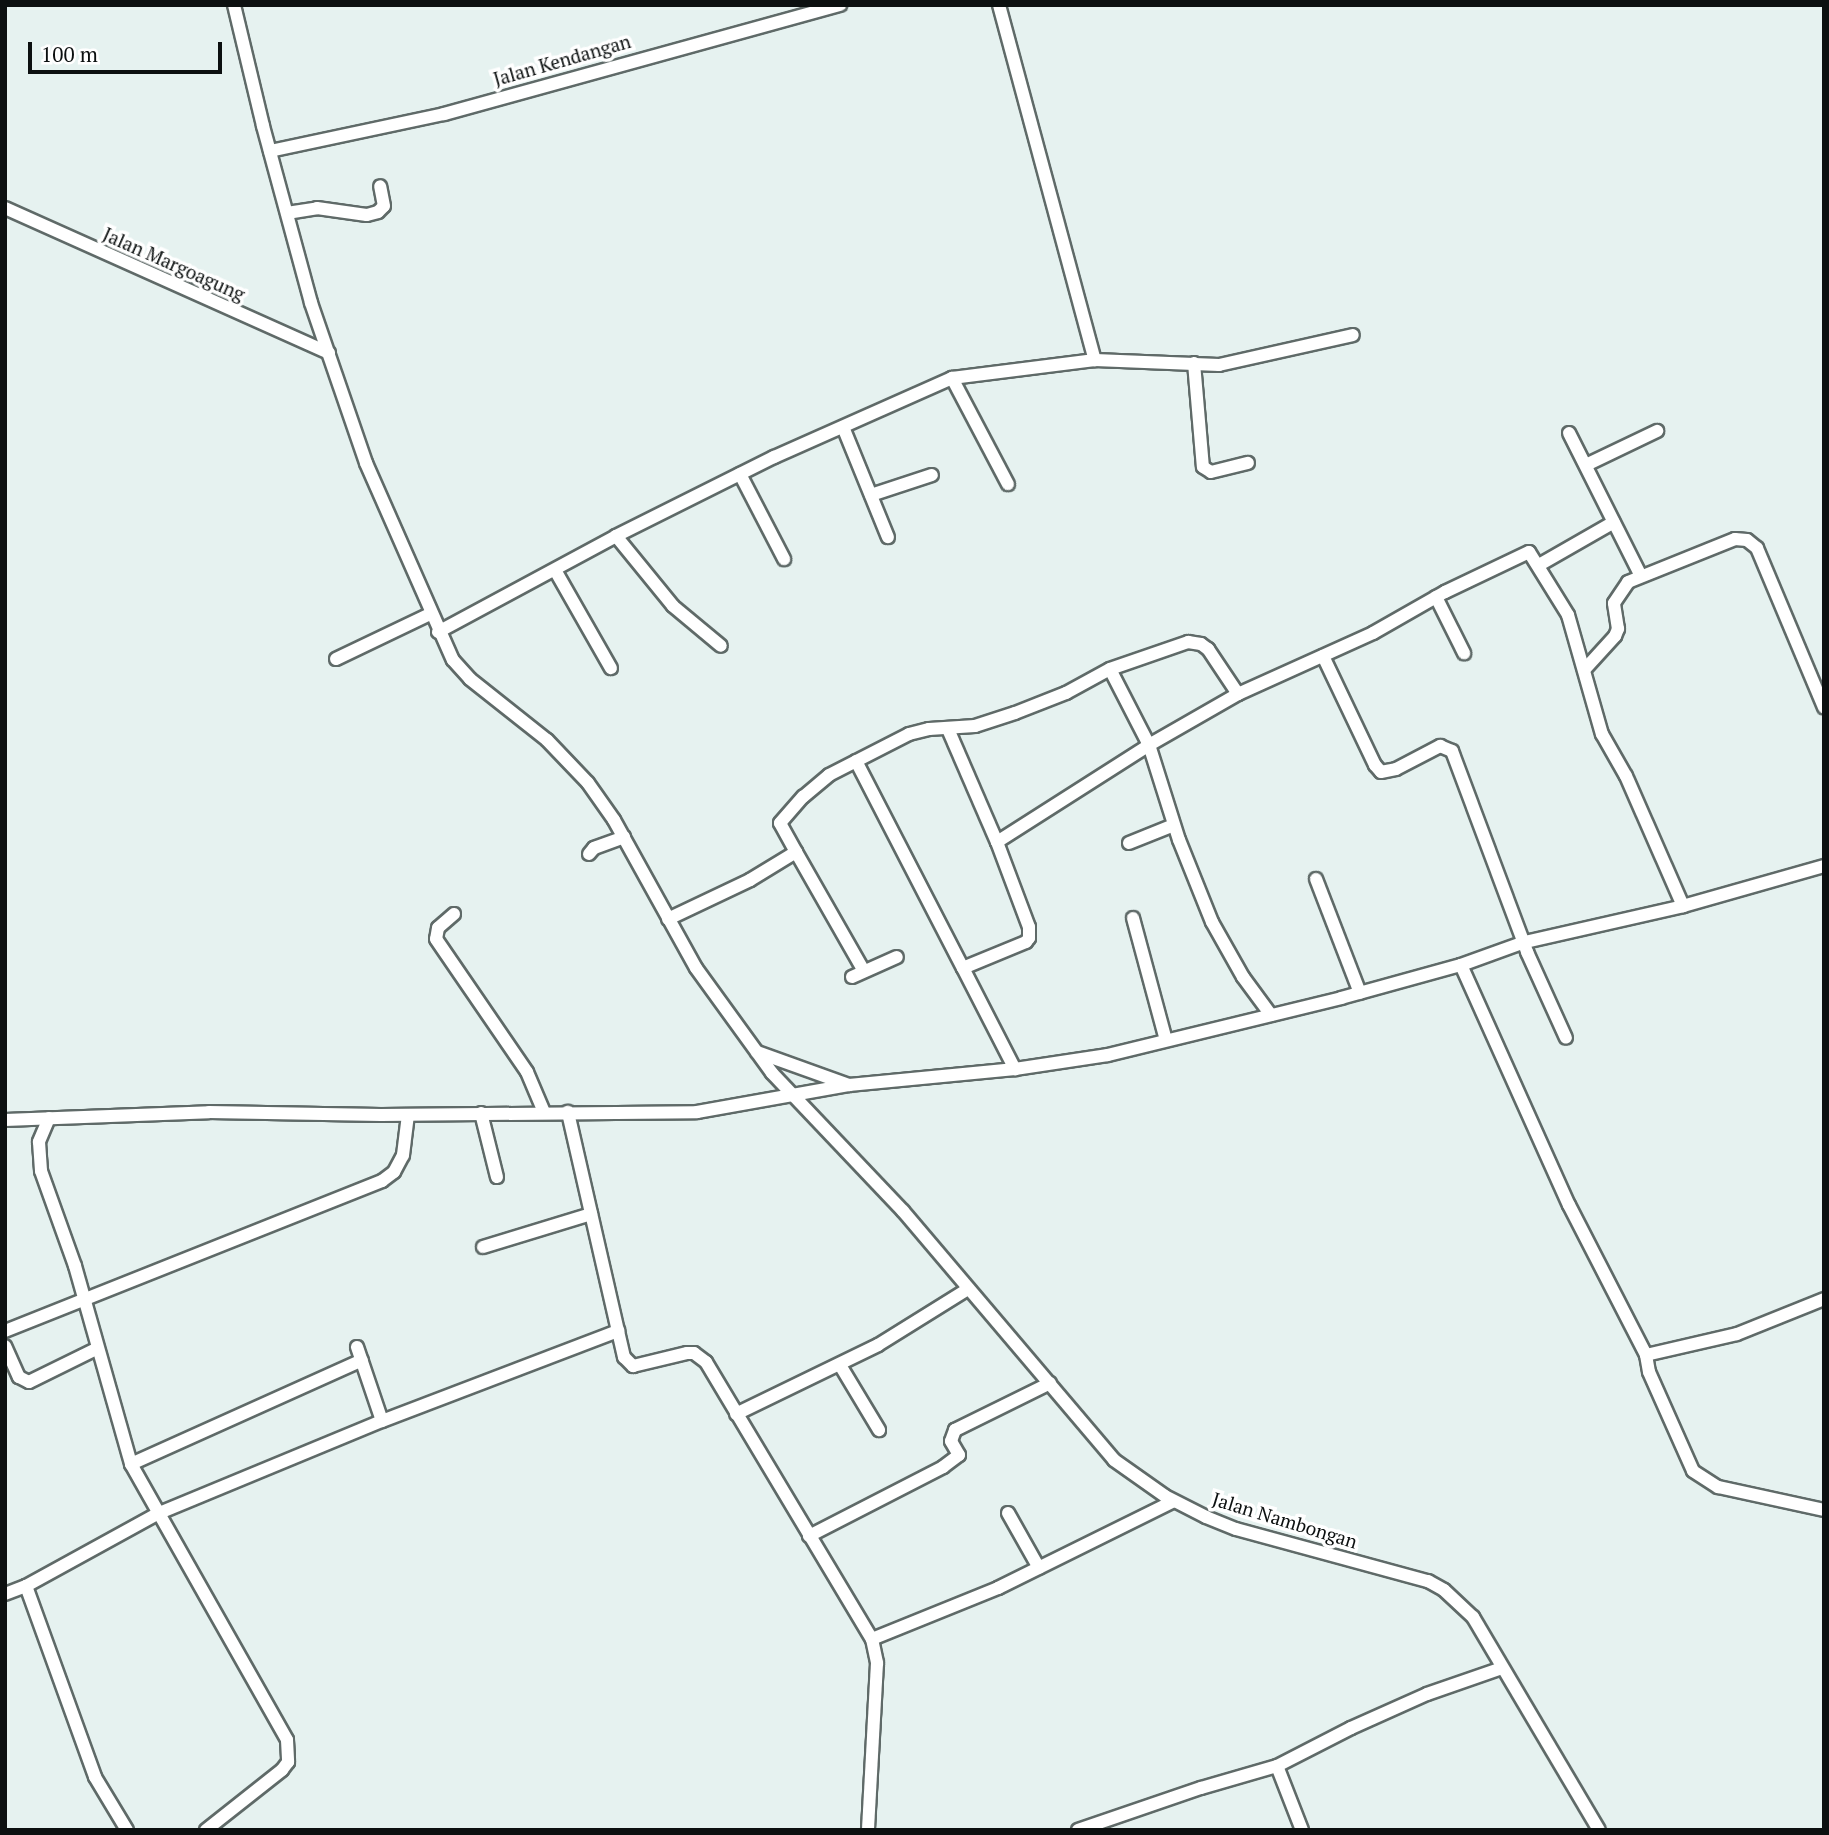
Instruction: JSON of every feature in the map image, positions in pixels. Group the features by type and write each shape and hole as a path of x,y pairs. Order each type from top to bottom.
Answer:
{"street":[{"name":"Jalan Nambongan","path":"234,5 270,151 329,353 366,463 430,614 453,660 470,679 566,758 588,783 624,837 696,968 757,1052 793,1097 903,1211 1114,1461 1174,1501 1236,1529 1428,1581 1460,1602 1473,1617 1599,1830"},
{"name":"Jalan Kendangan","path":"270,151 444,114 841,5"},
{"path":"999,5 1095,360"},
{"path":"288,213 317,208 367,215 378,212 384,206 380,186"},
{"name":"Jalan Margoagung","path":"5,208 329,353"},
{"path":"438,632 616,536 740,474 953,378 1095,360 1219,365 1353,335"},
{"path":"1194,363 1203,467 1211,472 1248,463"},
{"path":"953,378 1007,484"},
{"path":"843,427 888,537"},
{"path":"1586,465 1657,431"},
{"path":"1569,433 1642,576"},
{"path":"740,474 784,559"},
{"path":"870,495 932,475"},
{"path":"1539,565 1615,522"},
{"path":"616,536 673,606 721,646"},
{"path":"1586,669 1615,636 1618,629 1614,603 1617,593 1628,582 1735,539 1747,540 1757,548 1824,708"},
{"path":"997,842 1149,745 1238,694 1373,633 1436,597 1528,552 1539,565 1568,615 1586,669 1602,734 1626,776 1683,906"},
{"path":"555,570 611,668"},
{"path":"1436,597 1464,653"},
{"path":"337,659 430,614"},
{"path":"897,957 858,974 781,821 803,797 829,775 918,730 975,726 1015,713 1066,693 1110,669 1179,643 1196,642 1208,649 1220,663 1238,694"},
{"path":"1323,656 1375,765 1381,772 1396,769 1440,746 1452,751 1525,942 1566,1038"},
{"path":"1110,669 1149,745 1174,825 1212,922 1244,977 1271,1015"},
{"path":"948,729 997,842 1028,927 1029,939 963,968"},
{"path":"856,761 1015,1069"},
{"path":"1129,843 1174,825"},
{"path":"589,855 593,848 624,837"},
{"path":"668,919 750,880 796,852"},
{"path":"5,1121 209,1112 408,1115 697,1112 849,1086 1015,1069 1108,1055 1360,993 1461,965 1525,942 1683,906 1823,867"},
{"path":"1316,879 1360,993"},
{"path":"454,915 438,929 436,939 527,1072 544,1112"},
{"path":"1133,918 1166,1040"},
{"path":"1461,965 1569,1205 1646,1356 1648,1373 1693,1471 1718,1487 1824,1510"},
{"path":"757,1052 849,1086"},
{"path":"568,1112 624,1357 633,1366 687,1353 700,1356 872,1639 877,1663 868,1830"},
{"path":"481,1113 497,1177"},
{"path":"5,1331 382,1181 394,1172 403,1155 408,1115"},
{"path":"44,1118 38,1151 41,1171 75,1266 96,1349 131,1464 287,1740 288,1762 282,1770 206,1830"},
{"path":"483,1247 591,1214"},
{"path":"736,1414 839,1365 968,1289"},
{"path":"1646,1356 1737,1334 1824,1299"},
{"path":"5,1594 26,1586 157,1514 382,1421 618,1331"},
{"path":"5,1346 19,1377 29,1382 96,1349"},
{"path":"357,1346 382,1421"},
{"path":"131,1464 362,1360"},
{"path":"839,1365 879,1430"},
{"path":"809,1536 943,1467 959,1455 951,1436 955,1430 1050,1383"},
{"path":"872,1639 1039,1569 1174,1501"},
{"path":"1008,1513 1039,1569"},
{"path":"26,1586 95,1777 127,1830"},
{"path":"1078,1830 1188,1792 1277,1766 1351,1728 1427,1694 1502,1668"},
{"path":"1277,1766 1302,1830"}]}
